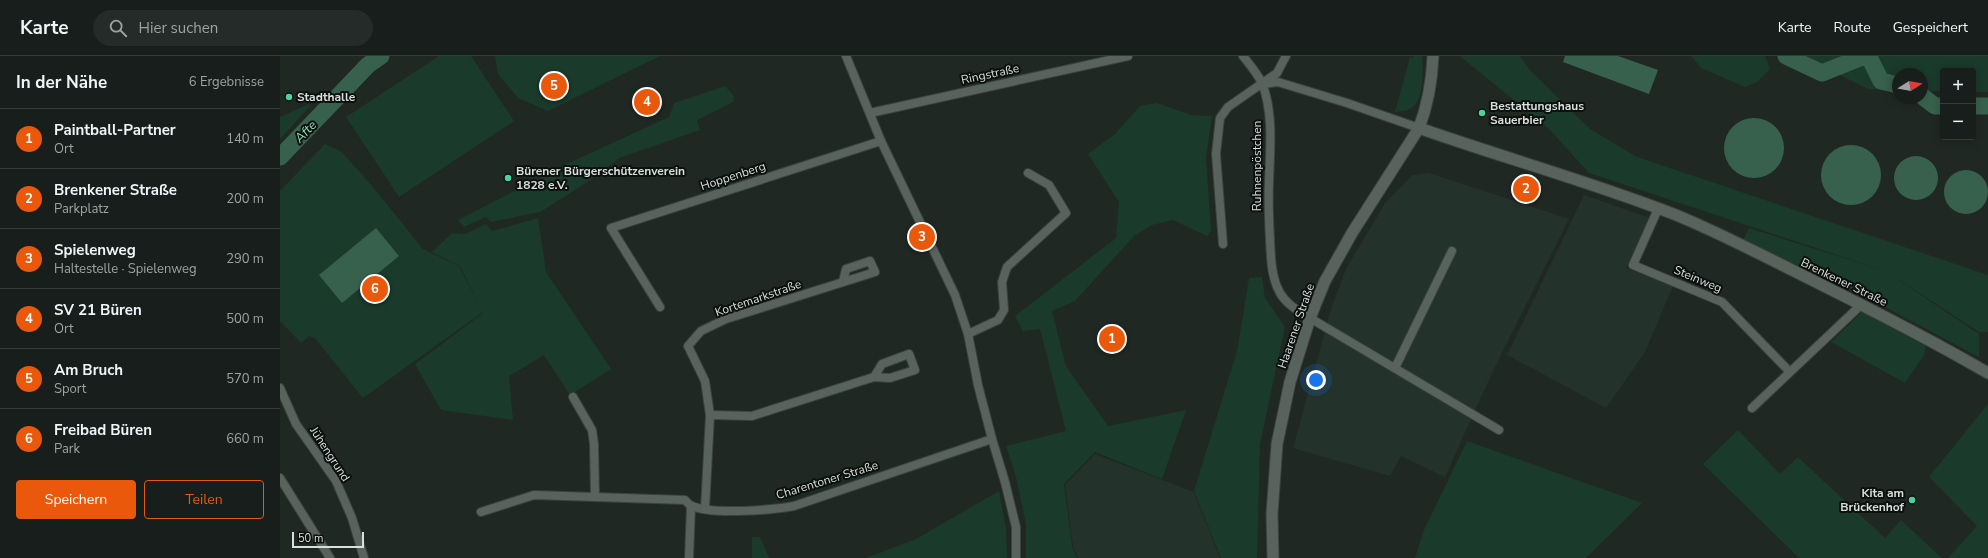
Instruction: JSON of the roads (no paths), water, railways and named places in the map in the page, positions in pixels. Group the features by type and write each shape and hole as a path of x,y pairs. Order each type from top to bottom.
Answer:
{"main road":[{"name":"Haarener Straße","path":"1273,558 1272,514 1277,444 1290,382 1310,318 1326,281 1352,233 1419,128 1426,109 1430,90 1433,56"},
{"name":"Brenkener Straße","path":"1419,128 1508,159 1613,192 1677,216 1862,304 1935,342 1988,373"}],"street":[{"path":"846,56 881,140 953,292 968,334 978,385 1016,527 1016,558"},
{"path":"1112,58 1128,56"},
{"path":"1243,56 1254,69 1262,84"},
{"path":"1223,244 1216,154 1220,118 1228,107 1277,73 1286,56"},
{"name":"Ringstraße","path":"870,113 1112,58"},
{"name":"Brenkener Straße","path":"1262,84 1278,82 1347,103 1419,128"},
{"name":"Ruhnenpöstchen","path":"1262,84 1268,105 1270,127 1268,203 1271,262 1274,280 1280,294 1289,305 1310,318 1500,430"},
{"name":"Hoppenberg","path":"660,307 611,228 881,140"},
{"path":"968,334 998,320 1004,310 1002,282 1007,267 1066,213 1049,185 1028,173"},
{"name":"Steinweg","path":"1658,209 1633,265 1722,302 1790,372"},
{"path":"1395,368 1452,251"},
{"name":"Kortemarkstraße","path":"706,510 710,415 705,381 688,346 701,331 726,319 843,282"},
{"path":"1752,408 1862,304"},
{"path":"710,415 752,416 874,377 890,378 915,370 909,354 882,364 874,377"},
{"name":"Jühengrund","path":"280,388 296,424 336,481 352,518 364,558"},
{"path":"573,397 592,430 594,444 595,496"},
{"name":"Charentoner Straße","path":"481,512 534,495 685,500 691,506 706,510 771,510 794,506 992,439"},
{"path":"280,478 330,558"},
{"path":"689,558 691,506"}],"waterway":[{"name":"Afte","path":"280,157 368,65 381,56"},
{"path":"1786,56 1822,73 1862,57 1870,59 1881,81 1892,84"},
{"path":"1928,101 1935,106 1940,106"},
{"path":"1976,106 1988,106"}],"place":[{"name":"Am Bruch","path":"554,86"},
{"name":"Stadthalle","path":"289,97"},
{"name":"SV 21 Büren","path":"647,102"},
{"name":"Bestattungshaus Sauerbier","path":"1482,113"},
{"name":"Bürener Bürgerschützenverein 1828 e.V.","path":"508,178"},
{"name":"Brenkener Straße","path":"1526,189"},
{"name":"Spielenweg","path":"922,237"},
{"name":"Freibad Büren","path":"375,289"},
{"name":"Paintball-Partner","path":"1112,339"},
{"name":"Kita am Brückenhof","path":"1912,500"}]}
